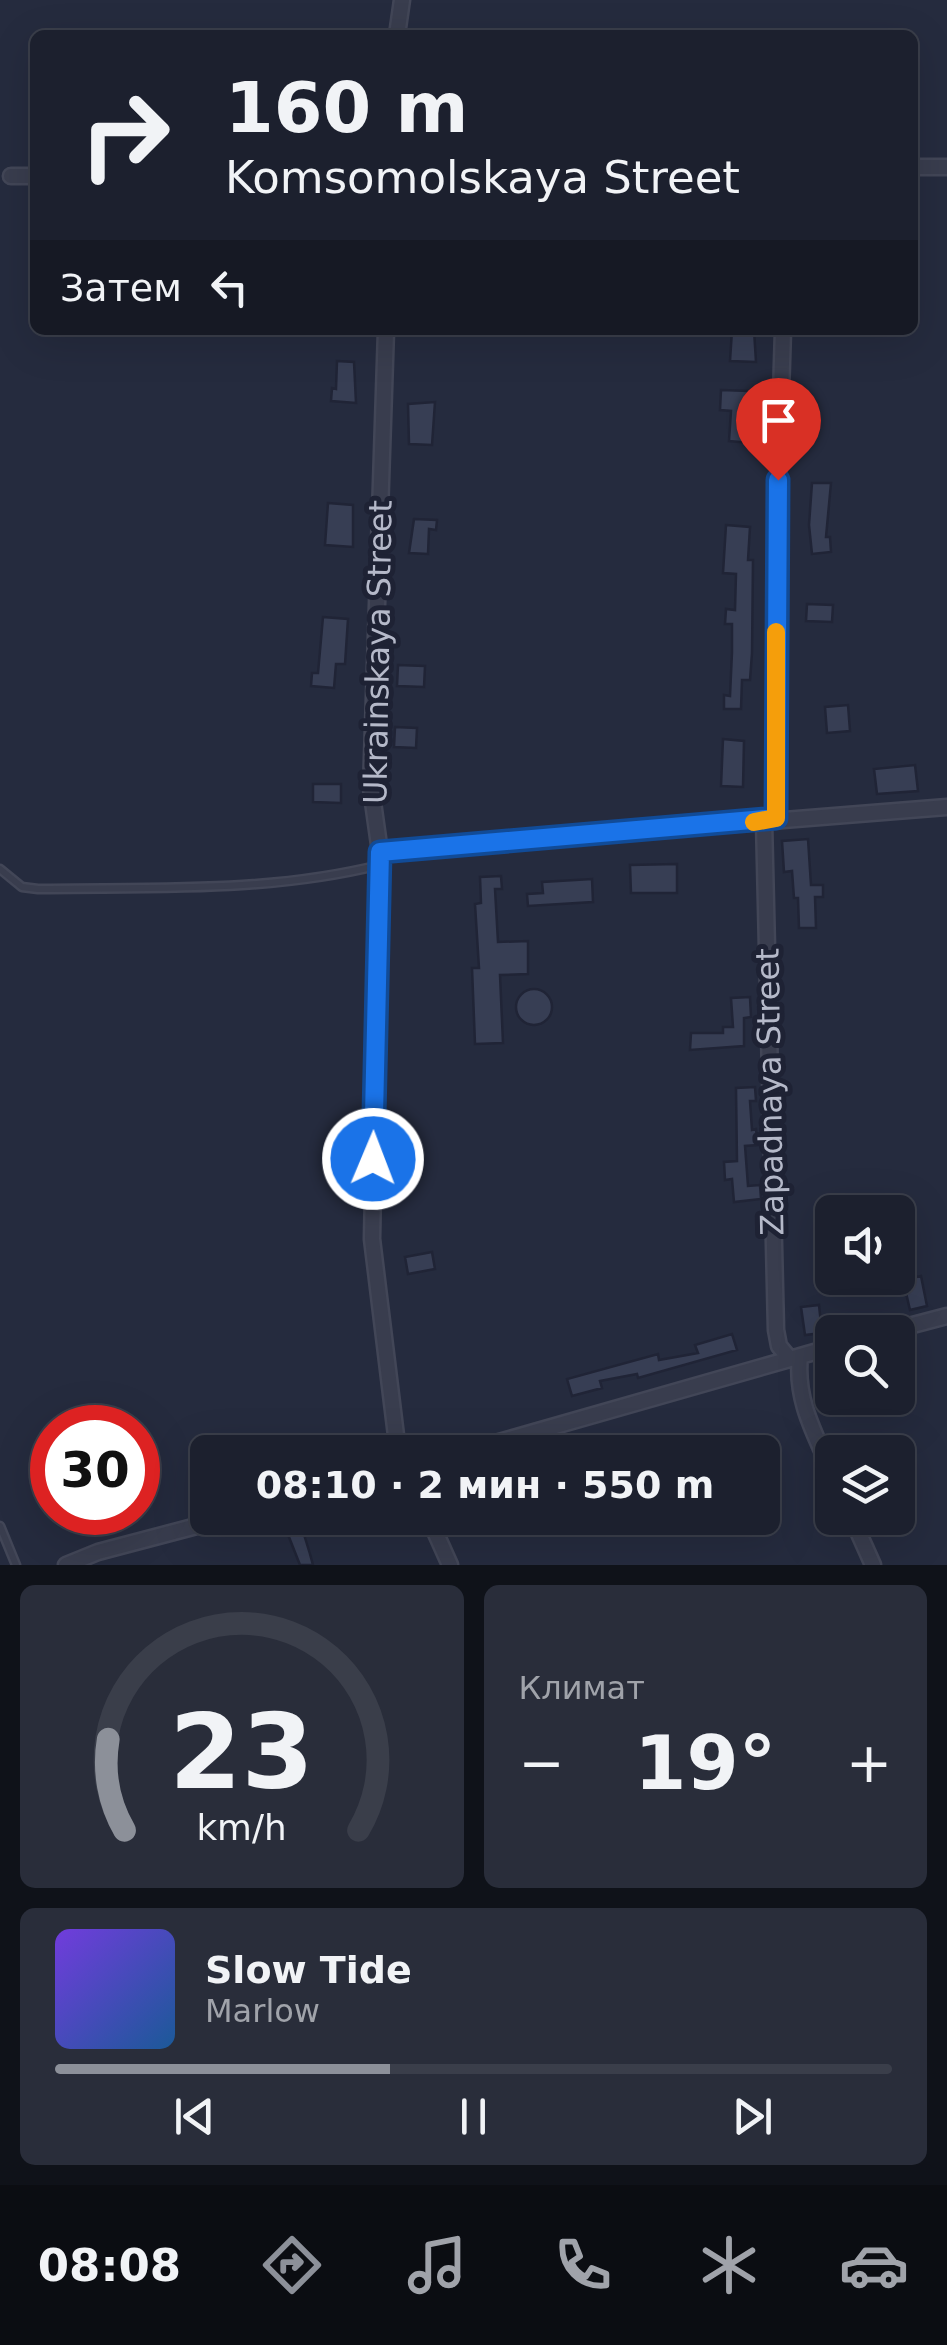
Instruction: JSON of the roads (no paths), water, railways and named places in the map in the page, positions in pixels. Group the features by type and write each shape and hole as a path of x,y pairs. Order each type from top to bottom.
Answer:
{"street":[{"path":"398,30 402,0"},
{"path":"918,168 947,166"},
{"path":"10,176 30,176"},
{"name":"Ukrainskaya Street","path":"386,335 371,788 380,859 372,1238 396,1435"},
{"name":"Zapadnaya Street","path":"783,335 770,820 776,1330 779,1346 795,1358 802,1403 816,1435"},
{"path":"380,859 947,806"},
{"path":"915,1324 947,1316"},
{"path":"524,1435 815,1352"},
{"path":"66,1565 98,1552 190,1528"},
{"path":"436,1535 450,1565"},
{"path":"860,1535 873,1565"}],"lane":[{"path":"0,869 22,888 38,890 205,888 338,876 380,859"},
{"path":"0,1526 16,1565"}]}
